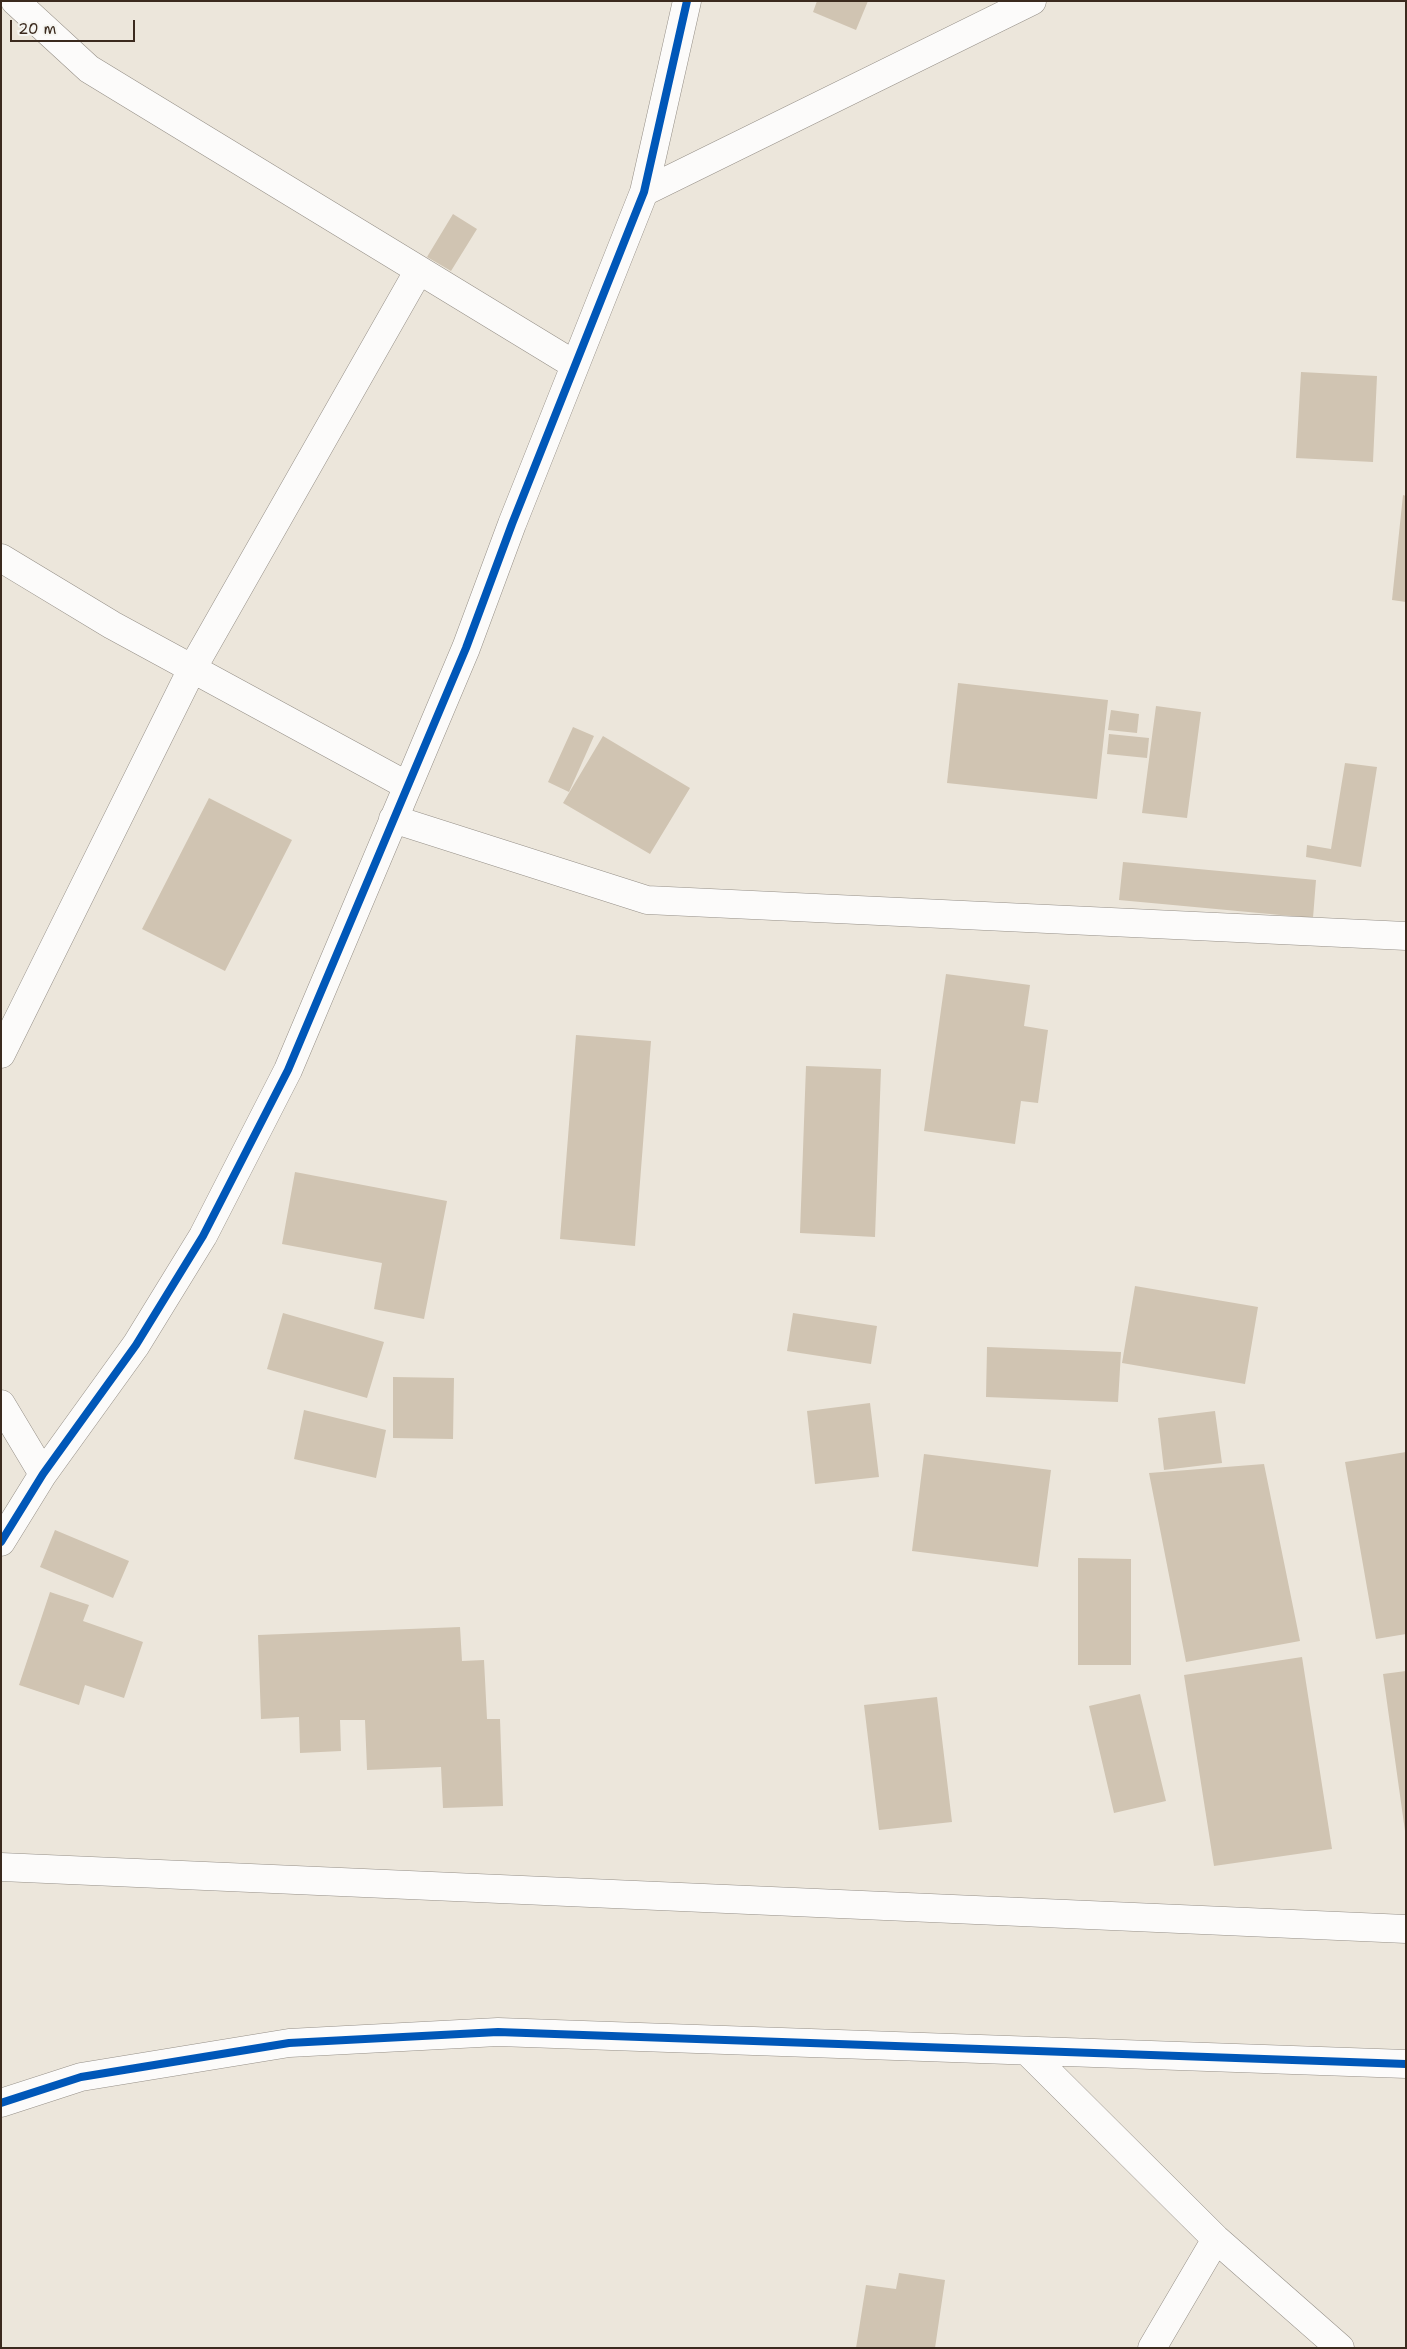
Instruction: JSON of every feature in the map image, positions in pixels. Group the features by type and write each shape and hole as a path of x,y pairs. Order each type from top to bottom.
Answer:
{"street":[{"path":"15,1 89,70 575,365"},
{"path":"1,1542 43,1474 136,1345 203,1236 288,1070 466,648 644,192 687,1"},
{"path":"644,192 1032,1"},
{"path":"1,1054 192,669 418,270"},
{"path":"1,558 112,625 408,786"},
{"path":"393,819 647,900 1406,936"},
{"path":"1,1404 43,1474"},
{"path":"1,1867 1406,1928"},
{"path":"1,2103 81,2077 289,2043 488,2033 1406,2064"},
{"path":"1027,2050 1216,2239 1340,2348"},
{"path":"1152,2348 1216,2239"}],"building":[{"path":"817,1 868,1 856,30 813,12"},
{"path":"453,214 477,229 451,271 427,257"},
{"path":"1301,372 1377,376 1373,462 1296,458"},
{"path":"1403,495 1406,496 1406,602 1392,600"},
{"path":"958,683 1108,700 1097,799 947,783"},
{"path":"1156,706 1201,712 1187,818 1142,813"},
{"path":"1111,710 1139,714 1137,733 1108,730"},
{"path":"573,727 594,736 569,792 548,782"},
{"path":"1109,734 1149,738 1147,758 1107,754"},
{"path":"603,736 690,788 650,854 563,803"},
{"path":"1345,763 1377,767 1361,867 1306,857 1307,845 1331,849"},
{"path":"209,798 292,840 225,971 142,929"},
{"path":"1123,862 1316,880 1313,918 1119,900"},
{"path":"946,974 1030,985 1024,1026 1048,1030 1038,1103 1021,1101 1015,1144 924,1131"},
{"path":"576,1035 651,1041 635,1246 560,1239"},
{"path":"806,1066 881,1069 875,1237 800,1233"},
{"path":"295,1172 447,1201 424,1319 374,1309 382,1263 282,1244"},
{"path":"1135,1286 1258,1307 1245,1384 1122,1363"},
{"path":"283,1313 384,1342 367,1398 267,1369"},
{"path":"793,1313 877,1326 871,1364 787,1351"},
{"path":"987,1347 1121,1352 1118,1402 986,1397"},
{"path":"393,1377 454,1378 453,1439 393,1438"},
{"path":"870,1403 879,1477 815,1484 807,1411"},
{"path":"304,1410 386,1430 376,1478 294,1459"},
{"path":"1215,1411 1222,1463 1164,1470 1158,1418"},
{"path":"1406,1452 1406,1634 1376,1639 1345,1462"},
{"path":"924,1454 1051,1470 1038,1567 912,1551"},
{"path":"1264,1464 1300,1641 1186,1662 1149,1473"},
{"path":"55,1530 129,1561 113,1598 40,1567"},
{"path":"1078,1558 1131,1559 1131,1665 1078,1665"},
{"path":"50,1592 89,1605 83,1621 143,1642 124,1698 85,1685 79,1705 19,1685"},
{"path":"460,1627 462,1661 484,1660 487,1719 500,1719 503,1806 443,1808 441,1767 367,1770 365,1720 340,1720 341,1751 300,1753 299,1717 261,1719 258,1635"},
{"path":"1302,1657 1332,1849 1214,1866 1184,1675"},
{"path":"1406,1671 1406,1831 1405,1831 1383,1674"},
{"path":"1140,1694 1166,1801 1114,1813 1089,1706"},
{"path":"937,1697 952,1822 879,1830 864,1705"},
{"path":"899,2273 945,2280 935,2348 856,2348 866,2285 896,2289"}],"cycle path":[{"path":"1,1542 43,1474 136,1345 203,1236 288,1070 466,648 512,524 644,192 687,1"},
{"path":"1,2103 81,2077 289,2043 498,2032 1406,2064"}]}
